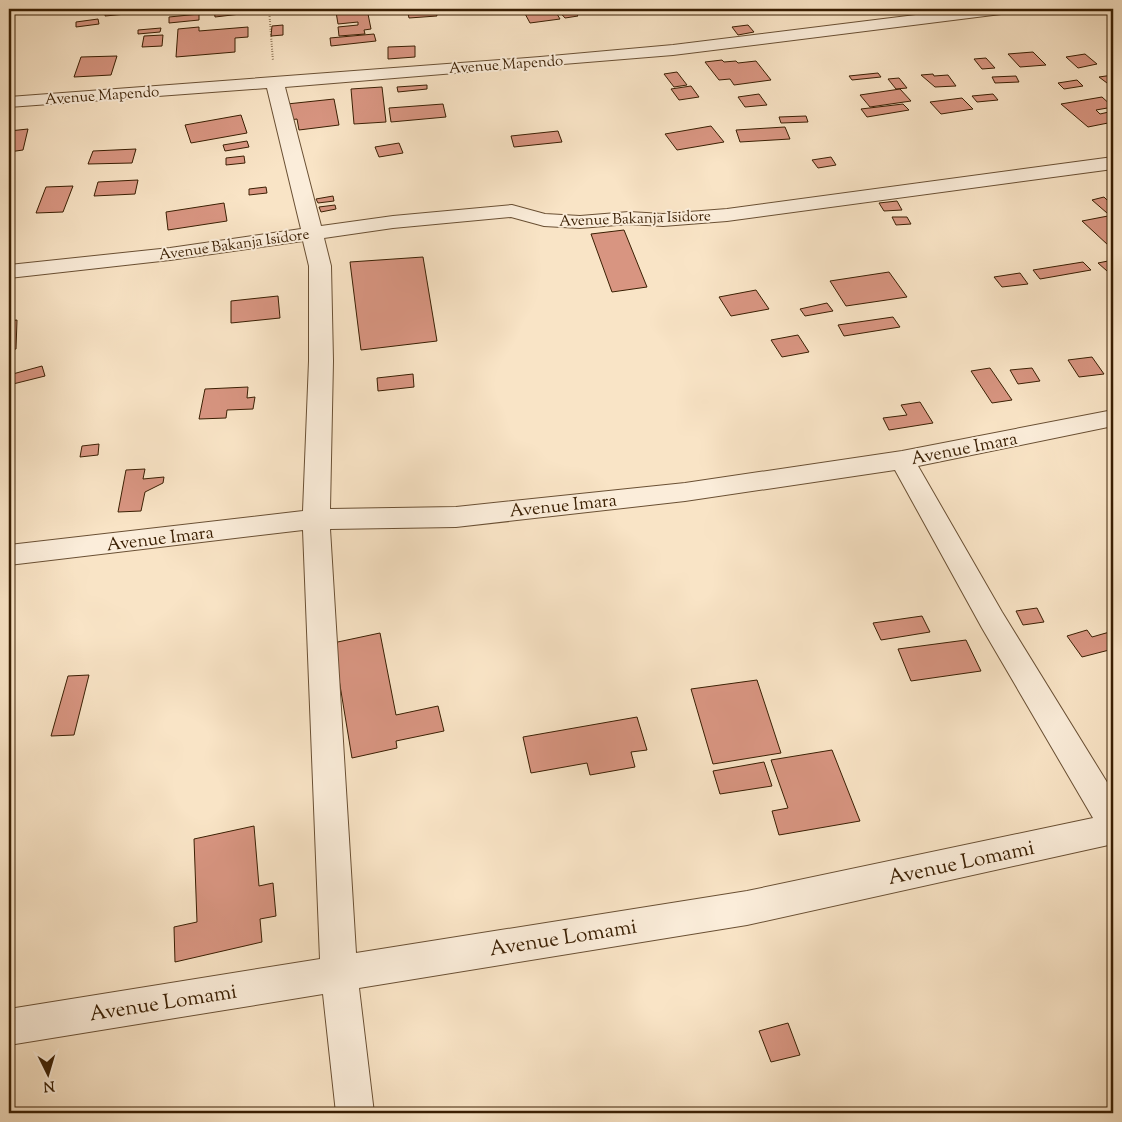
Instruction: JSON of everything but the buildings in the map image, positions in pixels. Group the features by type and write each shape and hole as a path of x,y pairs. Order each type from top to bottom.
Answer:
{"street":[{"name":"Avenue Mapendo","path":"9,102 540,62 673,50 1001,9"},
{"path":"275,82 311,233 318,249 320,266 322,361 316,519 338,973 356,1113"},
{"name":"Avenue Bakanja Isidore","path":"9,272 170,254 311,233 512,211 544,220 580,222 629,218 663,220 700,217 1020,177 1113,163"},
{"name":"Avenue Imara","path":"9,555 316,519 456,516 685,492 902,460 1113,418"},
{"path":"902,460 992,620 1113,821"},
{"name":"Avenue Lomami","path":"9,1027 747,908 1113,829"}],"path":[{"path":"269,9 275,82"}]}
